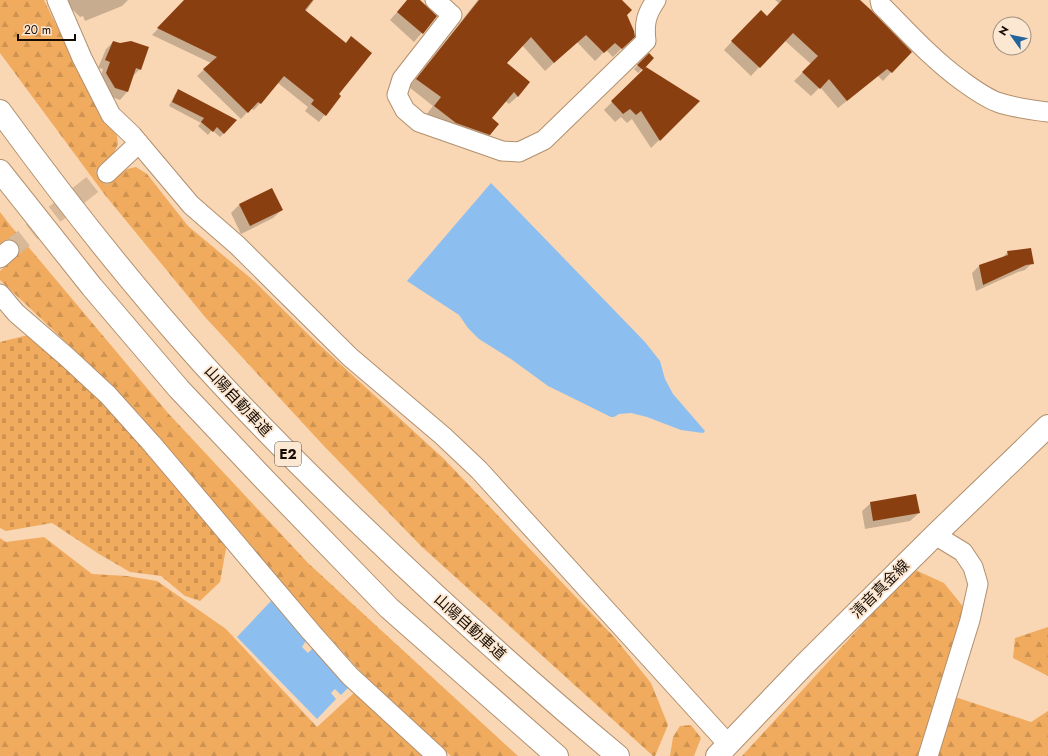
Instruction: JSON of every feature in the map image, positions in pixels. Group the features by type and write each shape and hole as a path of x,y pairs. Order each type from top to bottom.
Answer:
{"main road":[{"name":"山陽自動車道","path":"0,111 44,171 118,266 203,364 285,451 419,581 561,709 618,756"},
{"name":"E2","path":"0,170 87,282 179,389 264,479 389,608 557,756"},
{"name":"清音真金線","path":"723,750 804,665 935,535 1048,426"}],"street":[{"path":"57,0 82,58 111,115 139,143 191,205 237,245 350,357 443,436 479,470 703,718 723,750"},
{"path":"435,0 452,15 402,79 397,95 405,110 419,122 502,151 519,152 544,140 646,41 644,26 649,11 656,0"},
{"path":"877,2 934,58 973,89 996,102 1022,109 1048,112"},
{"path":"107,172 139,143"},
{"path":"0,294 16,313 108,395 152,444 310,632 350,676 437,756"},
{"path":"928,756 970,620 978,584 973,567 963,552 935,535"}],"green space":[{"path":"0,0 44,0 96,101 116,130 118,144 113,155 99,167 110,181 127,169 136,167 147,174 188,226 254,281 313,339 444,459 615,638 651,683 668,725 655,756 653,756 421,546 323,445 205,317 105,195 0,53"},
{"path":"0,212 167,412 308,563 518,756 451,756 362,673 259,559 141,416 87,362 0,280 0,271 16,257 6,242 0,244"},
{"path":"32,334 119,413 227,543 220,582 200,601 185,596 161,576 130,572 99,554 52,523 6,531 0,528 0,342"},
{"path":"44,537 92,574 127,576 157,581 226,629 317,727 355,692 422,756 0,756 0,538 6,542"},
{"path":"913,569 944,583 965,609 940,692 1031,722 1048,711 1048,756 742,756"},
{"path":"1048,627 1048,676 1013,658 1015,638"},
{"path":"691,725 701,738 694,756 670,756 673,737 680,726"}],"water":[{"path":"491,183 645,342 660,361 665,379 673,394 705,431 703,433 681,430 647,417 631,413 619,414 611,417 548,386 511,359 479,339 468,328 459,315 407,281"},
{"path":"271,601 307,639 302,647 308,653 313,648 349,687 341,695 335,689 331,693 336,699 317,719 237,637"}],"building":[{"path":"184,0 313,0 305,10 346,43 351,36 372,53 339,94 341,96 326,116 311,104 314,100 284,76 261,104 258,102 248,113 203,69 217,57 157,28"},
{"path":"407,0 420,0 437,16 423,34 397,12"},
{"path":"479,0 622,0 632,10 627,15 635,37 622,49 615,43 604,53 586,35 554,63 531,37 507,63 530,82 518,97 514,92 492,118 499,124 490,135 456,123 434,106 441,97 416,79"},
{"path":"782,0 860,0 912,52 892,73 887,69 847,101 829,79 820,89 802,72 818,56 793,33 760,68 731,41 761,10 767,16"},
{"path":"113,41 120,43 131,41 149,47 141,70 136,68 128,92 115,88 106,73 110,62 105,60"},
{"path":"649,53 654,58 643,70 637,65"},
{"path":"646,67 700,101 660,141 641,111 636,115 630,109 623,114 611,101"},
{"path":"178,89 237,120 224,134 217,127 213,132 201,122 204,118 172,102"},
{"path":"272,188 283,210 250,226 239,204"},
{"path":"1031,248 1034,264 1026,265 983,285 979,265 1008,255 1007,251"},
{"path":"916,494 920,513 873,521 870,502"}],"tunnel":[{"path":"9,250 107,173"}]}
